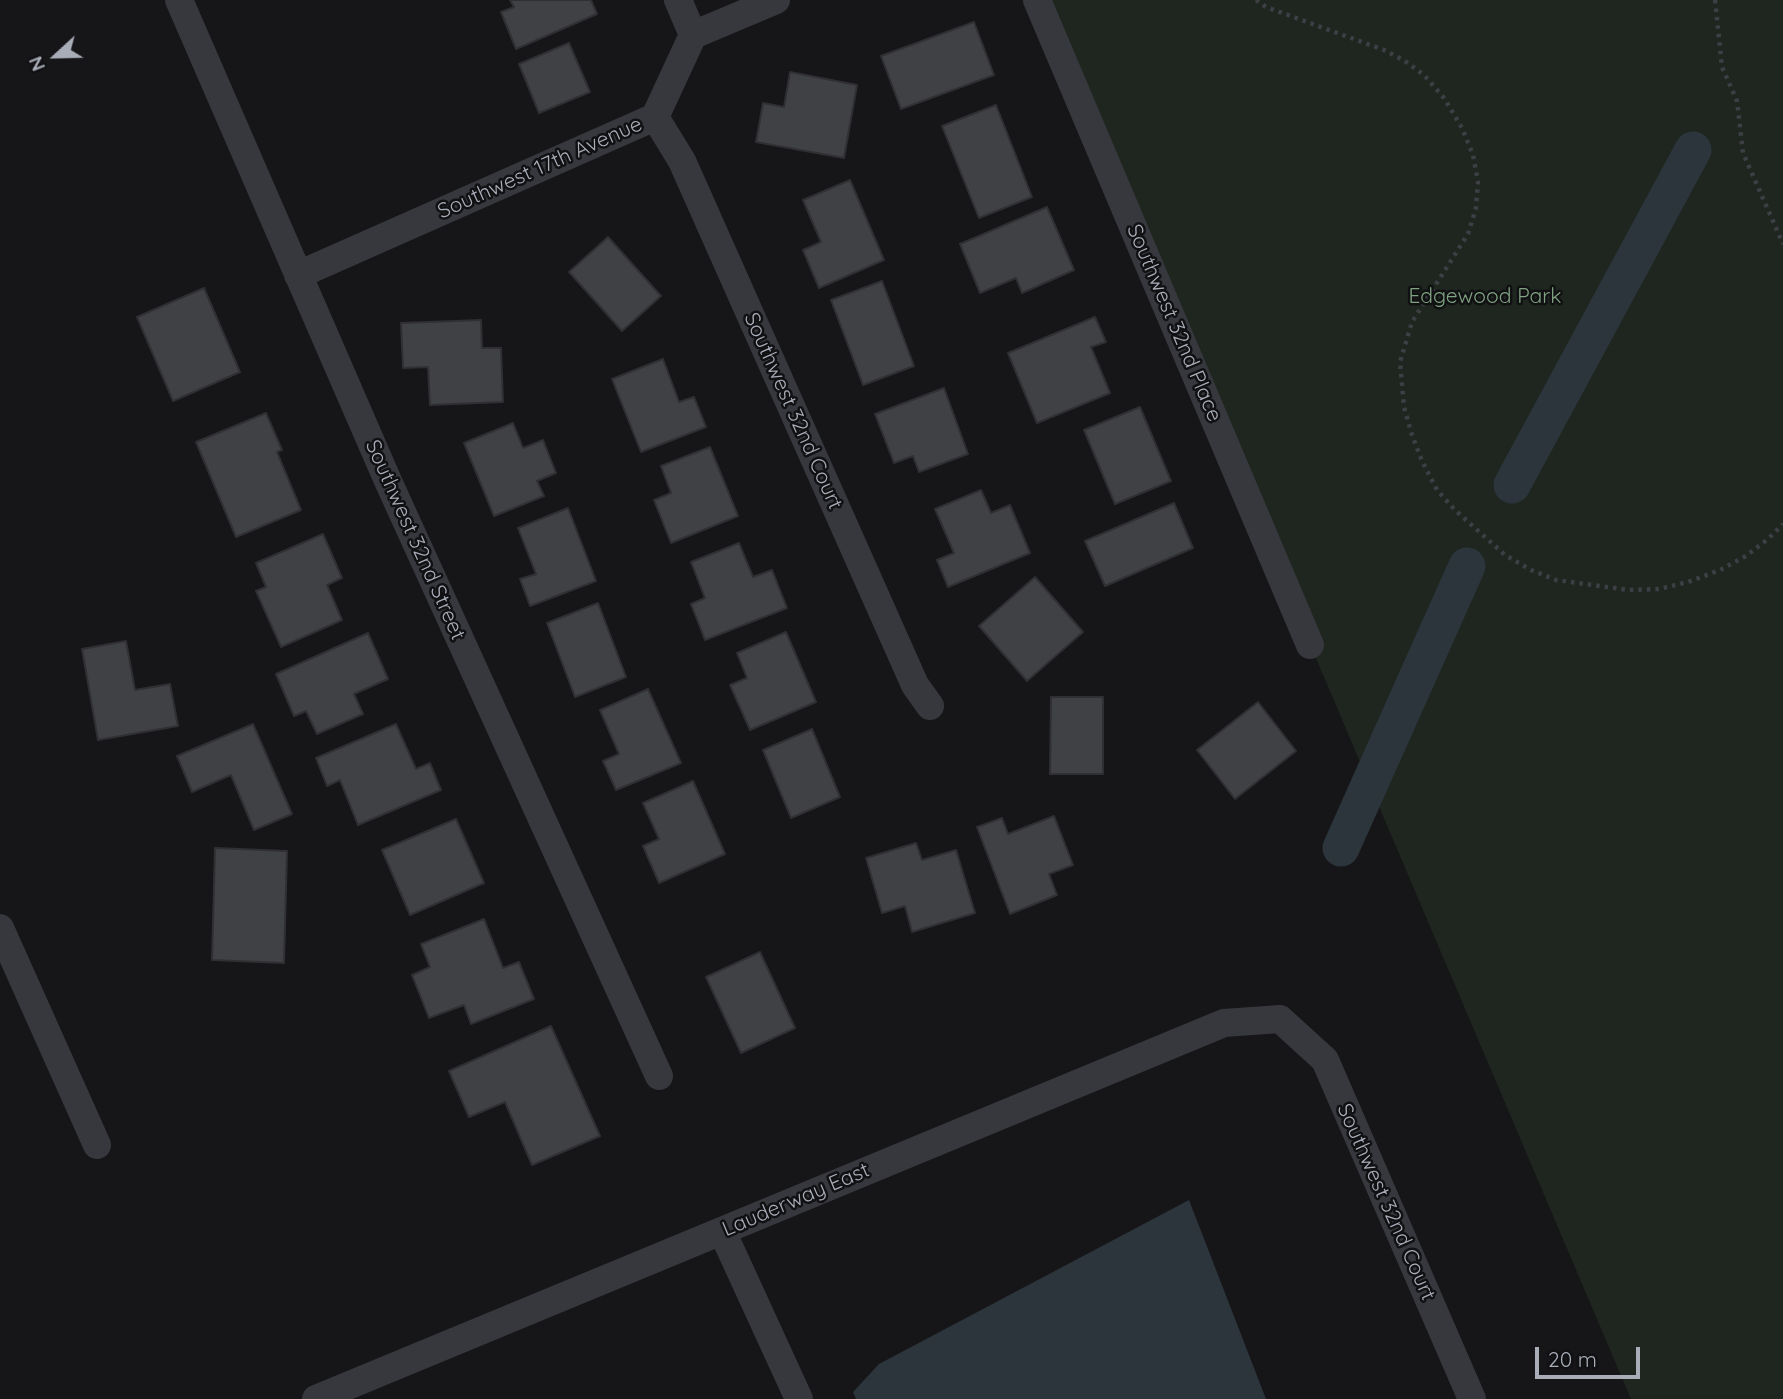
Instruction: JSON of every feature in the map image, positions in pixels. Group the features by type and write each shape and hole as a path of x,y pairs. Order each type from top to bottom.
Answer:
{"street":[{"name":"Southwest 32nd Street","path":"179,0 388,481 659,1076"},
{"path":"678,0 693,35 776,0"},
{"name":"Southwest 32nd Place","path":"1037,0 1310,645"},
{"name":"Southwest 17th Avenue","path":"298,275 656,117 693,35"},
{"name":"Southwest 32nd Court","path":"656,117 682,161 915,685 930,706"},
{"path":"0,928 97,1144"},
{"name":"Southwest 32nd Court","path":"1280,1019 1325,1060 1472,1399"},
{"name":"Lauderway East","path":"316,1399 1224,1023 1280,1019"},
{"path":"722,1231 799,1399"}],"path":[{"path":"1256,0 1287,16 1384,50 1405,61 1424,75 1444,98 1462,128 1473,155 1478,182 1476,208 1468,234 1412,322 1400,362 1404,407 1422,461 1437,490 1463,519 1505,555 1531,570 1556,580 1629,590 1658,589 1720,570 1746,556 1783,523"},
{"path":"1715,0 1722,67 1737,101 1743,153 1783,244"}],"green space":[{"name":"Edgewood Park","path":"1036,0 1783,0 1783,1399 1631,1399"}],"shaded area":[{"path":"1189,1200 1266,1399 856,1399 853,1392 879,1364"}],"building":[{"path":"510,0 591,0 597,14 516,49 501,12 514,7"},
{"path":"974,22 994,75 901,109 881,56"},
{"path":"569,43 590,92 539,113 519,64"},
{"path":"790,72 857,85 844,158 756,142 763,103 784,107"},
{"path":"996,105 1032,197 979,218 942,126"},
{"path":"850,180 884,260 819,288 803,250 821,242 803,200"},
{"path":"1047,207 1074,270 1022,293 1016,278 980,293 960,244"},
{"path":"608,237 661,296 622,331 569,272"},
{"path":"882,281 914,366 863,385 831,300"},
{"path":"204,288 240,372 173,401 137,317"},
{"path":"1095,317 1106,342 1091,347 1110,393 1037,423 1008,353"},
{"path":"481,320 482,348 501,348 503,402 430,405 428,367 403,368 401,323"},
{"path":"663,359 679,402 694,397 706,427 641,452 612,379"},
{"path":"944,388 968,454 919,472 913,456 894,463 875,414"},
{"path":"1140,407 1171,481 1115,504 1084,430"},
{"path":"266,413 282,450 277,452 301,510 236,537 196,442"},
{"path":"513,423 523,448 543,440 556,473 537,481 544,496 494,516 464,443"},
{"path":"710,447 738,516 671,543 654,500 671,493 661,466"},
{"path":"981,490 991,513 1010,505 1030,553 948,587 937,560 954,553 935,509"},
{"path":"1174,503 1193,548 1105,586 1085,541"},
{"path":"568,508 596,581 530,606 520,579 536,574 518,528"},
{"path":"323,534 342,578 327,585 342,620 281,647 256,591 266,587 256,563"},
{"path":"739,543 753,577 772,570 787,608 705,640 691,604 705,598 691,562"},
{"path":"1035,577 1083,632 1027,681 979,626"},
{"path":"598,603 626,677 575,697 547,623"},
{"path":"786,632 816,702 750,730 730,685 747,678 737,653"},
{"path":"368,633 388,679 354,694 363,714 317,734 306,711 294,716 276,674"},
{"path":"126,641 135,690 170,684 178,726 98,740 82,649"},
{"path":"648,689 681,763 616,790 603,761 619,754 600,710"},
{"path":"1051,697 1103,697 1103,774 1050,774"},
{"path":"1258,702 1296,751 1235,799 1197,750"},
{"path":"253,724 292,814 254,830 231,775 192,792 177,756"},
{"path":"396,724 416,769 430,763 441,790 358,825 340,780 327,786 316,758"},
{"path":"812,729 840,797 791,818 763,750"},
{"path":"693,781 725,854 659,883 643,846 659,839 643,803"},
{"path":"1054,816 1073,865 1049,874 1057,895 1010,914 977,827 1002,818 1008,834"},
{"path":"456,819 484,883 410,915 382,850"},
{"path":"916,843 922,860 956,850 975,913 912,932 905,906 882,913 866,858"},
{"path":"215,848 287,851 284,963 212,960"},
{"path":"484,919 503,968 519,962 534,999 471,1024 464,1005 429,1018 412,975 430,967 421,944"},
{"path":"760,952 795,1028 741,1053 706,977"},
{"path":"551,1026 600,1136 532,1165 505,1102 469,1117 449,1071"}],"waterway":[{"path":"1512,485 1693,150"},
{"path":"1341,848 1467,566"}]}
